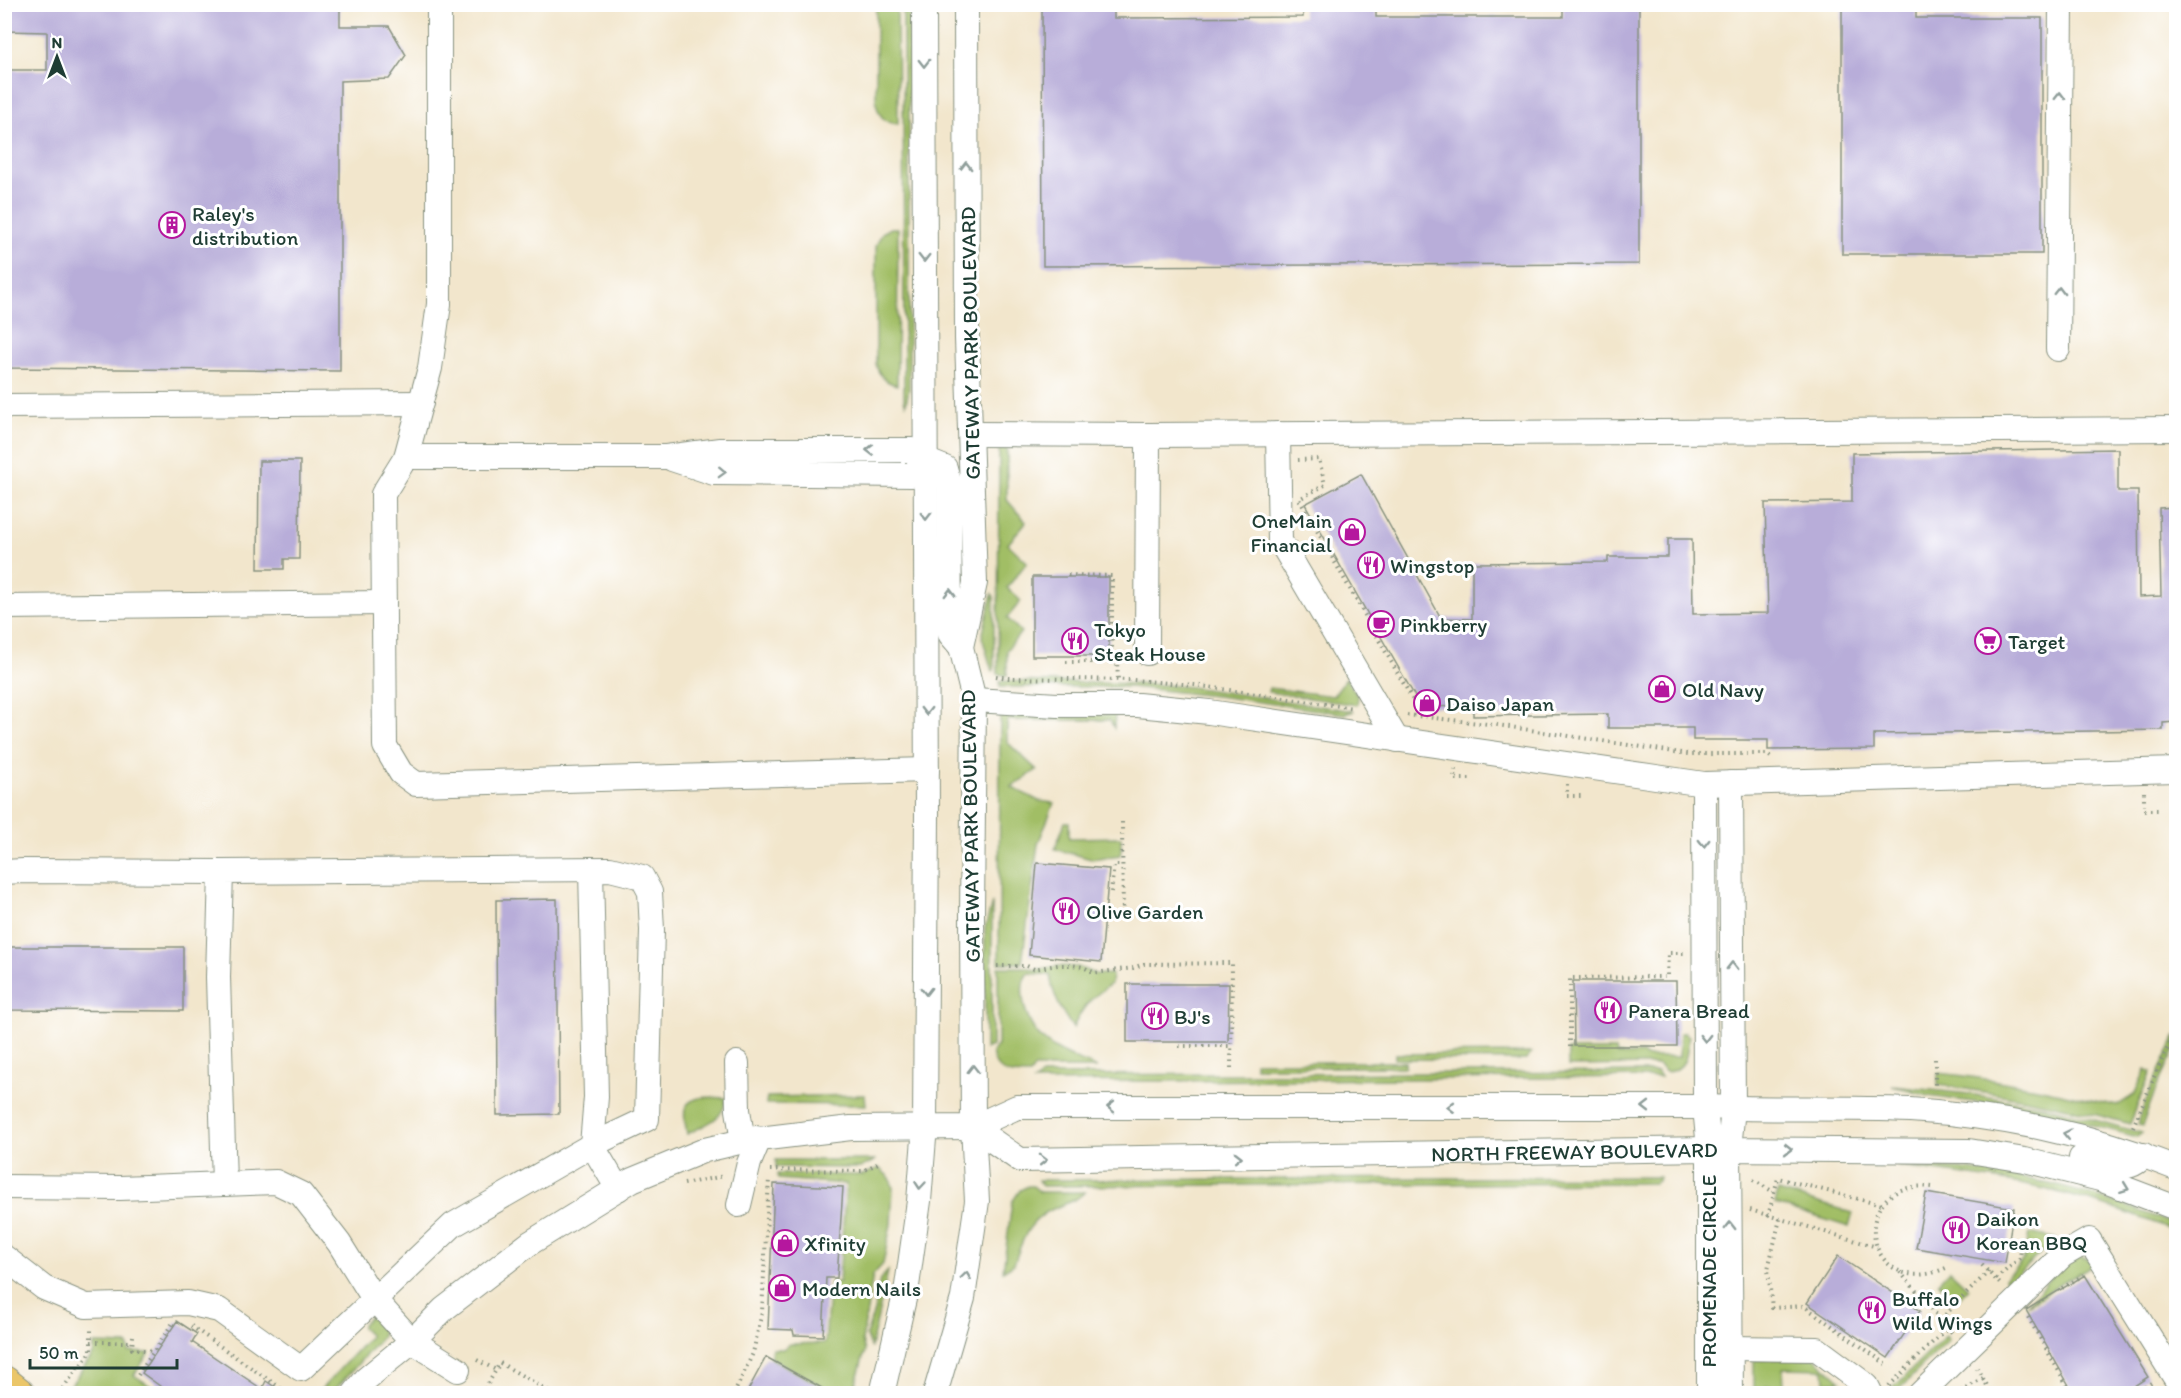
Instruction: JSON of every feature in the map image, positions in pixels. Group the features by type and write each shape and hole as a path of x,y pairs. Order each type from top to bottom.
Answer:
{"main road":[{"path":"4,1382 19,1394"}],"street":[{"path":"439,4 439,304 430,368 406,457 383,494 385,746 401,773 416,784 927,770"},
{"name":"GATEWAY PARK BOULEVARD","path":"882,1394 907,1286 919,1201 925,1126 927,770 924,4"},
{"name":"GATEWAY PARK BOULEVARD","path":"935,1394 965,1288 977,1201 973,1127 974,700 961,647 975,583 972,434 967,338 966,4"},
{"path":"2058,349 2061,4"},
{"path":"4,406 421,403"},
{"path":"972,434 2176,429"},
{"path":"1278,434 1280,542 1397,740"},
{"path":"1147,653 1148,435"},
{"path":"406,457 666,457 714,473 912,475 925,460 945,468 949,482 950,634 961,647"},
{"path":"4,607 384,603"},
{"path":"974,700 1057,705 1147,706 1209,712 1704,784 2176,770"},
{"path":"1719,1149 1733,1108 1731,783"},
{"path":"1704,784 1705,1107 1719,1149"},
{"path":"591,870 596,1097 592,1145 618,1189"},
{"path":"4,872 610,870 642,877 650,892 652,930 647,1119 592,1145 453,1225 302,1369 219,1310 188,1303 86,1306 44,1288 4,1257"},
{"path":"221,872 218,977 224,1184"},
{"path":"737,1063 738,1110 751,1140 739,1205"},
{"name":"NORTH FREEWAY BOULEVARD","path":"354,1394 366,1379 412,1341 444,1309 530,1243 632,1180 705,1150 751,1140 851,1128 973,1127 1017,1107 1705,1107 1910,1110 1981,1118 2070,1134 2144,1155 2176,1168"},
{"name":"NORTH FREEWAY BOULEVARD","path":"973,1127 1020,1160 1719,1149 1969,1151 2025,1161 2100,1179 2176,1208"},
{"path":"1969,1151 1996,1140 2126,1168 2139,1162 2144,1155"},
{"name":"PROMENADE CIRCLE","path":"1719,1149 1731,1394"},
{"name":"PROMENADE CIRCLE","path":"1709,1394 1719,1149"},
{"path":"4,1187 120,1188 276,1182 301,1194 339,1243 374,1299 412,1341 464,1363"},
{"path":"1920,1394 2063,1255 2089,1240 2168,1378"},
{"path":"1730,1348 1817,1349 1867,1386 1879,1390"}],"path":[{"path":"1292,460 1319,459 1325,484 1299,499 1422,717"},
{"path":"1068,575 1112,576 1112,662"},
{"path":"1066,662 1117,662 1118,679"},
{"path":"1400,714 1497,725 1688,754 1767,754 1773,760 1784,760"},
{"path":"1455,760 1454,779 1472,779"},
{"path":"1567,777 1567,796 1582,796"},
{"path":"1122,822 1123,924"},
{"path":"1111,892 1114,865 1122,865"},
{"path":"1570,1047 1570,978 1667,977 1668,953 1687,953"},
{"path":"997,966 1027,966 1034,969 1072,965 1095,973 1133,968 1144,964 1232,963 1231,1071"},
{"path":"2133,1127 2176,1031"},
{"path":"1179,1046 1231,1046"},
{"path":"1935,1059 1935,1087"},
{"path":"734,1394 753,1353 762,1312 770,1170 863,1171 878,1163"},
{"path":"1783,1179 1786,1168"},
{"path":"679,1185 722,1176 769,1185"},
{"path":"1768,1216 1778,1178 1881,1205"},
{"path":"1753,1180 1774,1192"},
{"path":"1879,1390 1948,1327 1900,1272 1887,1263 1877,1247 1874,1235 1875,1219 1881,1205 1891,1195 1904,1188 1918,1185 1932,1187"},
{"path":"1749,1210 1877,1247"},
{"path":"1780,1219 1768,1269 1772,1308 1804,1306 1886,1364"},
{"path":"1996,1279 2020,1258 2022,1239"},
{"path":"1982,1265 2024,1311 2072,1394"},
{"path":"1900,1272 1915,1276 1931,1274 1946,1268"},
{"path":"2060,1289 2096,1268"},
{"path":"1941,1319 1989,1271"},
{"path":"138,1375 175,1320"},
{"path":"183,1321 290,1394"},
{"path":"59,1393 91,1352 91,1323"},
{"path":"133,1336 132,1349 154,1351"},
{"path":"91,1342 132,1342"},
{"path":"464,1363 496,1370"},
{"path":"482,1394 500,1363 554,1394"},
{"path":"1956,1394 1983,1378"},
{"path":"2134,1394 2168,1378"}],"green space":[{"path":"876,5 897,5 898,124 883,118 876,103"},
{"path":"903,5 909,5 909,389 906,404 904,400"},
{"path":"891,228 898,228 897,385 883,378 876,364 876,246 882,233"},
{"path":"1007,448 1007,500 1026,522 1008,544 1027,562 1007,588 1021,601 1007,618 1021,632 1007,650 1007,676 998,674 999,449"},
{"path":"992,594 994,597 994,670 992,671 982,637"},
{"path":"1346,678 1358,697 1357,705 1268,692 1269,688 1333,696"},
{"path":"1000,681 1190,687 1354,711 1345,714 1225,697 1130,687 1000,687"},
{"path":"1000,714 1115,715 1114,728 1110,720 1007,720 1007,742 1037,770 1011,787 1039,801 1054,803 1038,844 1022,963 999,963"},
{"path":"1065,822 1069,822 1069,838 1121,837 1121,855 1091,859 1055,849"},
{"path":"992,903 992,1046 985,1049 985,928"},
{"path":"1058,966 1078,967 1095,974 1112,974 1111,984 1088,1003 1073,1028 1058,1003 1050,975 1028,973 1023,984 1023,1000 1034,1030 1051,1046 1097,1068 1034,1068 1030,1075 1005,1072 996,1065 992,1052 998,1045 998,967 1027,967 1035,970"},
{"path":"1680,1033 1689,1036 1688,1049 1682,1065 1673,1071 1666,1072 1658,1065 1568,1066 1568,1050 1616,1050 1617,1055 1642,1054 1645,1057 1679,1057"},
{"path":"2176,1036 2176,1046 2142,1126 2137,1125 2151,1088"},
{"path":"1532,1053 1526,1060 1395,1059 1395,1054"},
{"path":"1255,1062 1405,1062 1405,1067 1255,1067"},
{"path":"2146,1069 2151,1072 2130,1124 2035,1101 1938,1085 1938,1073 2028,1086 2117,1106 2134,1095"},
{"path":"1657,1072 1661,1077 1034,1082 1042,1075"},
{"path":"1892,1086 1969,1094 2044,1106 2142,1133 2137,1137 2040,1111 1929,1096"},
{"path":"865,1095 866,1105 766,1104 767,1097"},
{"path":"705,1097 726,1098 722,1112 712,1121 687,1134 684,1114 687,1104"},
{"path":"776,1160 876,1160 860,1168 776,1167"},
{"path":"1898,1167 1958,1169 2047,1183 2151,1215 2176,1225 2176,1231 2109,1207 2040,1188 2005,1181"},
{"path":"879,1168 890,1178 893,1188 891,1224 883,1264 873,1275 862,1341 865,1351 853,1393 822,1393 825,1388 770,1358 772,1349 783,1349 789,1344 825,1343 830,1282 839,1282 846,1184 778,1179 777,1174 863,1175"},
{"path":"1659,1177 1654,1183 1042,1186 1038,1180"},
{"path":"1033,1186 1040,1192 1085,1192 1038,1218 1024,1238 1014,1264 1003,1271 1012,1202 1020,1190"},
{"path":"1778,1191 1853,1213 1849,1227 1775,1204"},
{"path":"2029,1233 2056,1239 2008,1283 2004,1278 2024,1259"},
{"path":"2081,1257 2097,1262 2027,1305 2061,1265"},
{"path":"1949,1270 1968,1288 1957,1300 1938,1282"},
{"path":"888,1271 871,1347 866,1336 875,1308 880,1279"},
{"path":"369,1317 383,1325 382,1337 332,1393 317,1394 370,1336 362,1328 362,1324"},
{"path":"1946,1336 1949,1340 1898,1390 1891,1390"},
{"path":"94,1344 128,1345 129,1352 149,1353 134,1375 161,1393 65,1393 94,1353"},
{"path":"1815,1358 1841,1381 1825,1382 1824,1369 1783,1368 1784,1386 1766,1386 1766,1393 1754,1393 1754,1360"}],"building":[{"name":"Raley's distribution","path":"4,4 340,4 340,26 389,26 406,55 389,79 340,81 340,371 4,368 4,70 47,70 47,32 4,31"},
{"path":"1042,4 1114,4 1114,18 1303,17 1303,4 1376,4 1376,17 1563,17 1563,5 1639,5 1639,264 1043,266"},
{"path":"1842,4 1916,4 1916,18 2042,18 2042,254 1842,254"},
{"path":"2118,449 2118,491 2138,491 2139,597 2161,596 2159,508 2176,507 2176,722 2163,723 2163,730 1874,734 1874,749 1768,750 1768,740 1693,740 1693,728 1608,728 1608,714 1473,716 1473,706 1421,707 1305,504 1361,474 1441,618 1472,619 1472,563 1608,562 1608,557 1668,557 1668,539 1692,539 1693,614 1768,613 1765,503 1852,502 1852,453"},
{"path":"259,461 300,461 299,559 284,559 284,569 258,569"},
{"path":"1032,577 1109,577 1109,656 1032,656"},
{"path":"1037,863 1109,869 1101,962 1029,955"},
{"path":"557,899 559,1114 497,1115 496,900"},
{"path":"4,947 183,947 183,1011 4,1010"},
{"path":"1573,981 1676,981 1677,1046 1574,1046"},
{"path":"1127,984 1229,984 1228,1042 1127,1042"},
{"path":"774,1184 843,1187 837,1278 826,1278 823,1336 794,1335 793,1330 768,1329"},
{"path":"1926,1193 2014,1208 2005,1263 1916,1248"},
{"path":"1838,1256 1920,1311 1888,1358 1807,1303"},
{"path":"2085,1275 2148,1377 2122,1394 2074,1394 2026,1310"},
{"path":"177,1321 197,1334 192,1342 262,1389 266,1381 285,1394 171,1394 142,1373"},
{"path":"766,1357 822,1388 819,1394 746,1394"}],"place":[{"name":"Raley's distribution","path":"172,225"},
{"name":"OneMain Financial","path":"1352,532"},
{"name":"Wingstop","path":"1371,565"},
{"name":"Pinkberry","path":"1381,624"},
{"name":"Tokyo Steak House","path":"1075,641"},
{"name":"Target","path":"1988,641"},
{"name":"Old Navy","path":"1662,689"},
{"name":"Daiso Japan","path":"1427,703"},
{"name":"Olive Garden","path":"1066,911"},
{"name":"Panera Bread","path":"1608,1010"},
{"name":"BJ's","path":"1155,1016"},
{"name":"Daikon Korean BBQ","path":"1956,1230"},
{"name":"Xfinity","path":"785,1243"},
{"name":"Modern Nails","path":"782,1288"},
{"name":"Buffalo Wild Wings","path":"1872,1310"}]}
